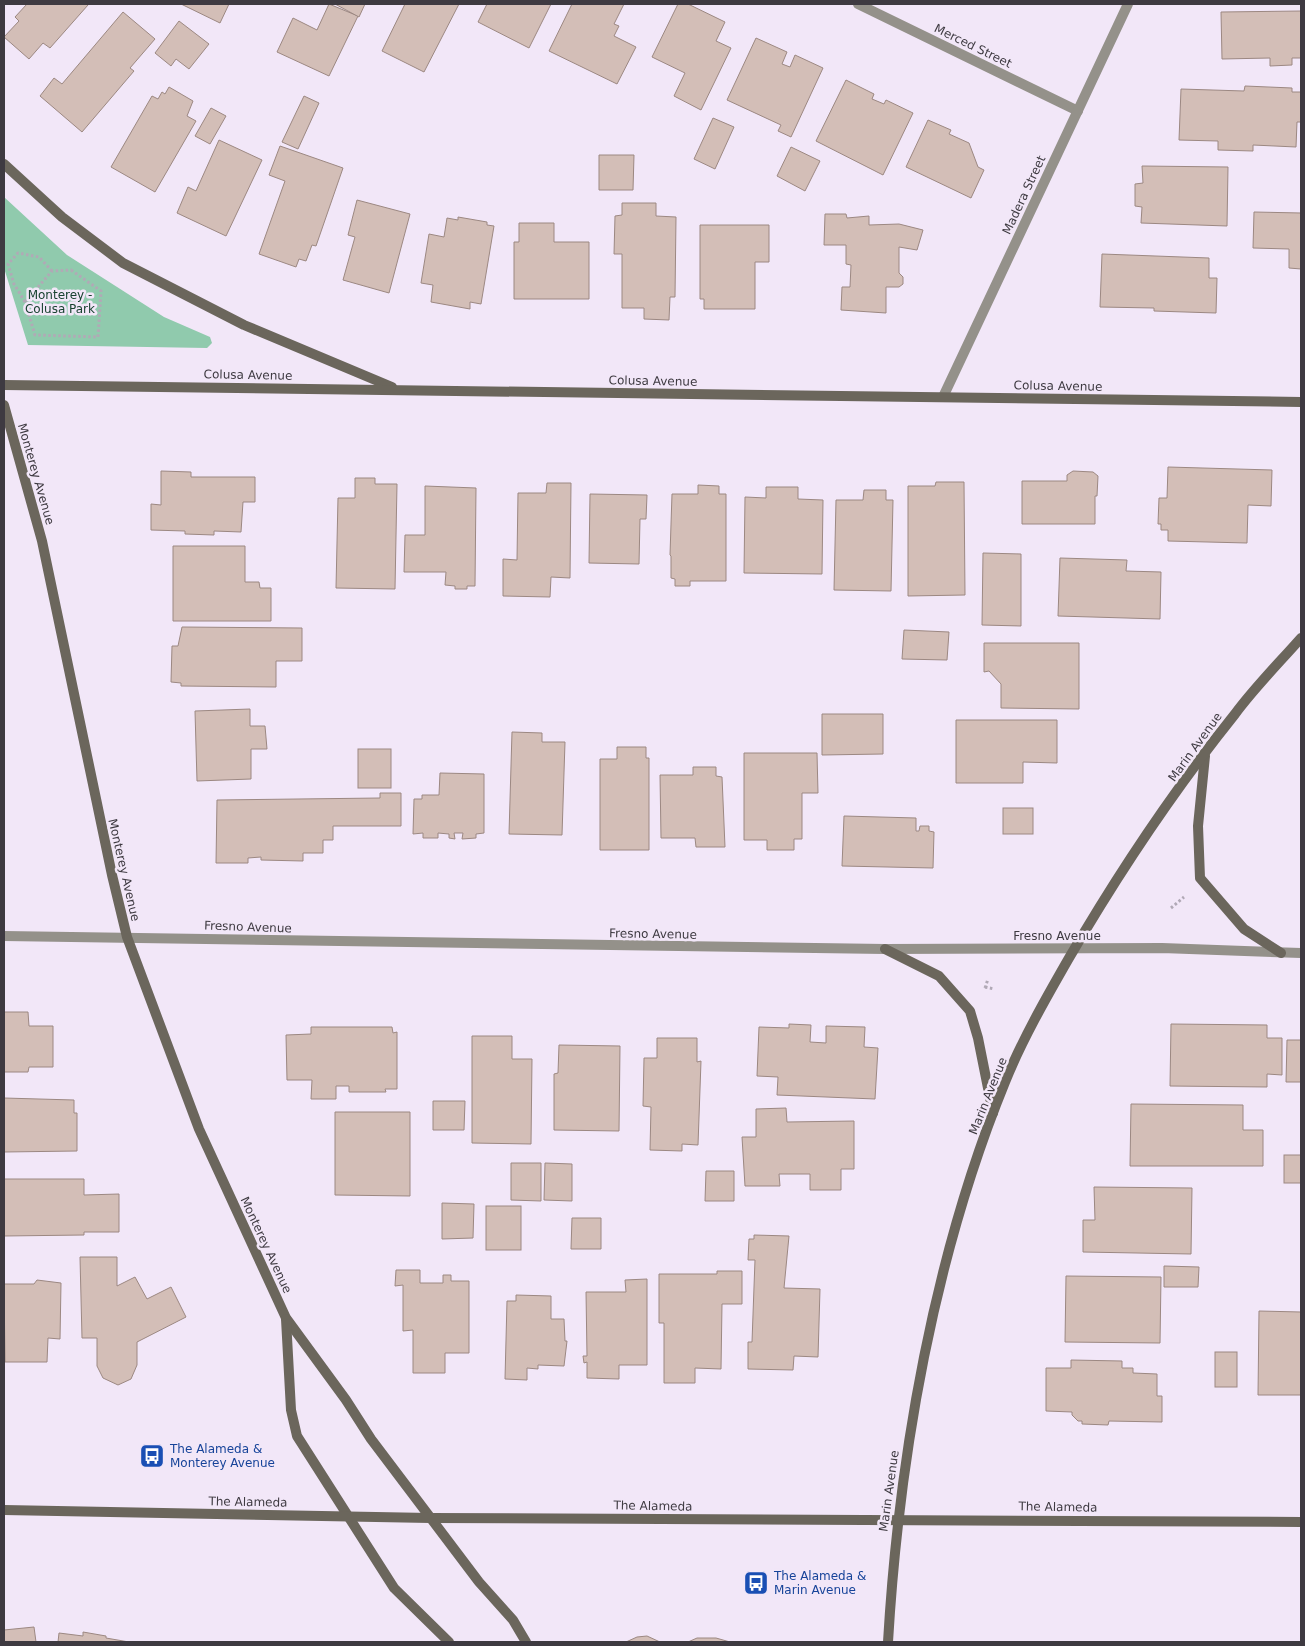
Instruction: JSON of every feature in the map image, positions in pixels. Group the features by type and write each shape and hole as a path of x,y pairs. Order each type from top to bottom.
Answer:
{"main road":[{"path":"4,164 62,217 123,264 244,326 397,390"},
{"name":"Colusa Avenue","path":"4,385 1301,402"},
{"name":"Monterey Avenue","path":"4,405 42,541 112,875 127,937 199,1129 286,1318 430,1518 479,1582 513,1620 526,1642"},
{"name":"Marin Avenue","path":"888,1642 897,1520 908,1446 929,1338 959,1209 1006,1080 1051,989 1099,906 1235,713 1301,638"},
{"path":"1205,755 1198,826 1200,878 1244,929 1281,953"},
{"path":"885,950 939,976 970,1012 978,1038 993,1114"},
{"name":"Monterey Avenue","path":"286,1318 291,1410 297,1436 394,1588 449,1642"},
{"name":"The Alameda","path":"4,1510 430,1518 1301,1522"}],"street":[{"name":"Merced Street","path":"858,4 1078,111"},
{"name":"Madera Street","path":"943,397 1128,4"},
{"name":"Fresno Avenue","path":"4,936 885,950 1162,948 1301,953"}],"path":[{"path":"25,302 52,271 71,270 101,291 98,337 35,335 25,302 14,284 8,264 18,253 39,257 52,271"},
{"path":"1171,908 1188,894"},
{"path":"985,987 994,988"}],"green space":[{"name":"Monterey - Colusa Park","path":"4,197 67,255 164,317 210,337 212,343 207,348 28,345 4,268"}],"building":[{"path":"27,4 88,5 50,48 43,43 29,59 4,37 19,21 15,17"},
{"path":"181,4 229,4 220,23"},
{"path":"329,4 358,16 329,76 277,52 293,18 317,30"},
{"path":"335,4 365,4 359,17"},
{"path":"405,4 459,4 424,72 382,51"},
{"path":"487,4 551,4 529,48 478,22"},
{"path":"572,4 624,4 614,24 619,26 614,36 636,47 617,84 549,51"},
{"path":"678,4 688,4 725,22 716,41 731,48 701,110 674,96 685,73 652,57"},
{"path":"1301,11 1301,58 1292,58 1292,65 1270,66 1270,58 1222,59 1221,12"},
{"path":"123,12 155,39 130,68 134,71 82,132 40,96 54,78 62,84"},
{"path":"179,21 209,44 189,69 176,59 171,66 155,53"},
{"path":"756,38 787,52 782,64 790,67 795,55 823,68 791,137 778,131 781,125 727,100"},
{"path":"846,80 874,94 872,99 884,104 886,100 913,113 883,175 816,141"},
{"path":"1245,86 1292,88 1292,92 1301,92 1301,122 1297,122 1296,147 1253,145 1253,151 1218,150 1218,141 1179,140 1181,89 1244,91"},
{"path":"169,87 193,101 187,116 196,121 155,192 111,167 152,96 158,99 162,92 165,94"},
{"path":"304,96 319,103 298,149 282,142"},
{"path":"211,108 226,116 210,144 195,136"},
{"path":"713,118 734,127 715,169 694,159"},
{"path":"928,120 951,130 949,134 969,143 978,167 984,170 971,198 906,167"},
{"path":"219,140 262,160 226,236 177,213 188,187 196,191"},
{"path":"280,146 343,168 316,246 312,245 306,261 299,259 296,267 259,254 285,181 269,175"},
{"path":"791,147 820,161 805,191 777,176"},
{"path":"599,155 634,155 633,190 599,190"},
{"path":"1142,166 1228,167 1227,226 1141,223 1142,207 1135,206 1135,184 1143,183"},
{"path":"357,200 410,214 389,293 343,280 355,237 348,235"},
{"path":"622,203 656,203 656,216 676,217 675,297 670,297 669,320 644,319 644,308 622,308 622,254 614,254 615,216 622,215"},
{"path":"1254,212 1301,213 1301,269 1289,268 1289,249 1253,248"},
{"path":"825,214 846,214 847,218 869,216 869,225 899,224 923,230 917,250 899,247 899,273 903,277 903,284 899,287 886,287 886,313 841,310 842,287 850,287 851,265 846,264 846,245 824,245"},
{"path":"458,217 487,222 487,225 494,226 481,304 470,302 470,309 431,302 433,285 421,283 429,234 444,237 447,218 458,220"},
{"path":"519,223 554,223 554,242 589,242 589,299 514,299 514,242 519,242"},
{"path":"700,225 769,225 769,262 755,262 755,309 704,309 704,299 700,299"},
{"path":"1102,254 1209,258 1209,278 1217,278 1216,313 1154,311 1154,308 1100,307"},
{"path":"1168,467 1272,470 1271,506 1248,505 1247,543 1168,541 1168,530 1161,530 1161,524 1158,524 1159,498 1167,498"},
{"path":"161,471 191,472 191,477 255,477 255,502 243,502 241,532 214,531 214,535 185,534 185,531 151,530 151,504 161,505"},
{"path":"1073,471 1093,472 1098,476 1097,496 1095,496 1095,524 1022,524 1022,481 1067,481 1067,475"},
{"path":"355,478 375,478 375,484 397,484 395,589 336,588 338,498 355,498"},
{"path":"936,482 964,482 965,595 908,596 908,486 935,486"},
{"path":"547,483 571,483 570,578 551,577 550,597 503,596 503,559 517,560 518,493 546,493"},
{"path":"698,485 719,486 719,494 726,494 726,581 690,581 690,586 675,586 675,579 671,578 670,555 672,494 698,494"},
{"path":"425,486 476,488 475,586 467,586 467,589 455,589 455,586 445,585 446,572 404,572 405,535 425,535"},
{"path":"766,487 798,487 798,499 823,500 822,574 744,573 745,497 766,498"},
{"path":"864,490 886,490 886,500 893,500 891,591 834,590 836,500 863,500"},
{"path":"590,494 647,495 646,519 640,519 639,564 589,563"},
{"path":"173,546 245,546 245,582 259,582 260,588 271,588 271,621 173,621"},
{"path":"983,553 1021,554 1021,626 982,625"},
{"path":"1060,558 1127,560 1126,571 1161,572 1160,619 1058,616"},
{"path":"182,627 302,628 302,661 276,661 276,687 181,686 181,683 171,682 172,646 178,646"},
{"path":"904,630 949,632 947,660 902,659"},
{"path":"984,643 1079,643 1079,709 1001,708 1001,684 989,671 984,672"},
{"path":"250,709 250,726 265,726 267,749 251,749 251,779 197,781 195,711"},
{"path":"822,714 883,714 883,754 822,755"},
{"path":"956,720 1057,720 1057,763 1023,762 1023,783 956,783"},
{"path":"512,732 542,733 542,742 565,742 562,835 509,834"},
{"path":"617,747 646,747 646,758 649,758 649,850 600,850 600,759 617,759"},
{"path":"358,749 391,749 391,788 358,788"},
{"path":"744,753 817,753 818,793 802,793 802,839 794,839 794,850 767,850 767,840 744,840"},
{"path":"693,767 716,767 716,776 722,777 725,847 696,847 695,838 661,838 660,775 693,775"},
{"path":"440,773 484,774 484,833 476,834 476,838 462,839 463,833 454,833 455,839 449,838 449,834 438,833 438,838 423,838 423,833 413,834 414,799 422,799 422,795 439,795"},
{"path":"380,793 401,793 401,826 333,826 333,840 323,840 323,853 303,853 303,861 261,860 261,857 248,858 248,863 216,863 217,800 380,798"},
{"path":"1003,808 1033,808 1033,834 1003,834"},
{"path":"844,816 916,818 916,831 919,831 920,826 929,826 929,831 934,832 933,868 842,866"},
{"path":"4,1012 28,1012 29,1026 53,1026 53,1067 29,1067 28,1072 4,1072"},
{"path":"789,1024 811,1025 810,1042 826,1043 826,1026 865,1027 864,1047 878,1048 875,1099 777,1095 778,1077 757,1076 759,1027 789,1028"},
{"path":"1171,1024 1267,1025 1267,1038 1282,1038 1282,1075 1267,1074 1267,1087 1170,1086"},
{"path":"311,1027 392,1027 393,1033 397,1032 397,1089 385,1089 386,1092 349,1092 349,1086 336,1086 336,1099 311,1099 312,1080 287,1080 286,1035 311,1034"},
{"path":"472,1036 512,1036 512,1059 532,1059 531,1144 472,1143"},
{"path":"657,1038 697,1038 697,1062 701,1061 698,1145 682,1144 682,1151 650,1150 651,1107 643,1106 644,1058 657,1058"},
{"path":"1287,1040 1301,1040 1301,1082 1286,1082"},
{"path":"559,1045 620,1046 619,1131 554,1130 554,1074 558,1073"},
{"path":"4,1098 74,1100 74,1113 77,1113 77,1151 4,1152"},
{"path":"433,1101 465,1101 464,1130 433,1130"},
{"path":"1131,1104 1243,1105 1243,1130 1263,1130 1263,1166 1130,1166"},
{"path":"786,1108 787,1122 854,1121 854,1169 841,1169 841,1190 810,1190 810,1174 779,1174 780,1186 745,1186 742,1137 756,1137 756,1109"},
{"path":"335,1112 410,1112 410,1196 335,1195"},
{"path":"1284,1155 1301,1155 1301,1183 1284,1183"},
{"path":"511,1163 541,1163 541,1201 511,1200"},
{"path":"545,1163 572,1164 572,1201 544,1200"},
{"path":"706,1171 734,1171 734,1201 705,1201"},
{"path":"4,1179 84,1179 84,1195 119,1194 119,1232 84,1232 84,1235 4,1236"},
{"path":"1094,1187 1192,1188 1191,1254 1083,1252 1083,1220 1095,1220"},
{"path":"442,1203 474,1204 473,1238 442,1239"},
{"path":"486,1206 521,1206 521,1250 486,1250"},
{"path":"572,1218 601,1218 601,1249 571,1249"},
{"path":"754,1235 789,1236 784,1288 820,1289 818,1357 794,1356 793,1370 748,1369 748,1342 752,1342 755,1260 748,1260 749,1239 754,1239"},
{"path":"80,1257 117,1257 117,1286 135,1277 147,1299 171,1287 186,1317 137,1342 137,1365 131,1379 118,1385 103,1378 97,1366 97,1338 82,1338"},
{"path":"1164,1266 1199,1267 1198,1287 1164,1287"},
{"path":"396,1270 420,1270 420,1283 443,1283 443,1275 451,1275 451,1281 469,1281 469,1353 445,1353 445,1373 413,1373 413,1330 403,1331 403,1285 395,1286"},
{"path":"717,1271 742,1271 742,1304 722,1304 721,1369 695,1368 695,1383 664,1383 664,1323 659,1323 659,1274 717,1274"},
{"path":"1066,1276 1161,1277 1160,1343 1065,1342"},
{"path":"647,1279 647,1365 619,1365 619,1379 587,1378 587,1362 584,1363 583,1356 587,1356 586,1292 626,1292 625,1280"},
{"path":"37,1280 61,1283 60,1339 48,1338 47,1362 5,1362 4,1284 34,1284"},
{"path":"516,1295 551,1296 551,1319 564,1319 565,1341 567,1341 564,1366 538,1365 538,1369 527,1368 527,1380 505,1379 507,1301 516,1301"},
{"path":"1259,1311 1301,1312 1301,1395 1258,1395"},
{"path":"1215,1352 1237,1352 1237,1387 1215,1387"},
{"path":"1071,1360 1122,1361 1122,1368 1133,1368 1133,1373 1157,1374 1157,1396 1162,1396 1162,1422 1109,1421 1108,1425 1082,1424 1082,1421 1078,1421 1072,1415 1072,1412 1046,1411 1046,1368 1071,1368"},
{"path":"34,1627 36,1642 4,1642 4,1630"},
{"path":"83,1632 129,1642 58,1642 59,1633 83,1636"},
{"path":"647,1636 660,1642 626,1642 637,1637"},
{"path":"697,1638 716,1638 730,1642 688,1642"}],"place":[{"name":"The Alameda & Monterey Avenue","path":"152,1456"},
{"name":"The Alameda & Marin Avenue","path":"756,1583"}]}
